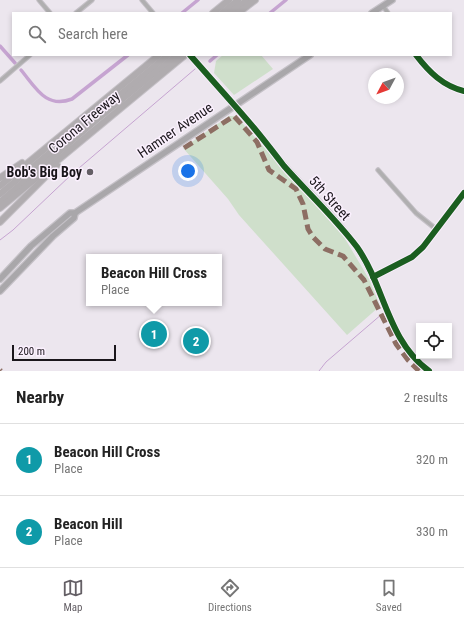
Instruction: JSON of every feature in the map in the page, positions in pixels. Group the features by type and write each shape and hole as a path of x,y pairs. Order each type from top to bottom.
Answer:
{"highway":[{"path":"214,12 229,0"},
{"path":"223,12 238,0"},
{"path":"231,12 247,0"},
{"path":"239,12 255,0"},
{"name":"Corona Freeway","path":"0,186 158,56"},
{"path":"0,194 167,56"},
{"path":"0,202 94,122 176,56"},
{"name":"Corona Freeway","path":"0,208 184,56"},
{"path":"0,222 98,126"},
{"path":"0,178 39,153"}],"main road":[{"path":"374,12 392,0"},
{"name":"Hamner Avenue","path":"0,279 48,230 70,212 75,213 309,56"},
{"name":"Hamner Avenue","path":"0,291 53,236 74,218 75,213"}],"street":[{"path":"39,0 49,12"},
{"path":"77,12 92,0"},
{"path":"142,0 152,12"},
{"path":"383,6 387,12"},
{"path":"0,81 29,56"},
{"name":"5th Street","path":"191,56 351,239 364,258 399,336 415,358 430,371"},
{"path":"417,56 427,70 439,80 454,89 464,91"},
{"path":"378,170 416,213 436,229"},
{"path":"373,277 412,257 464,193"}],"green space":[{"path":"222,56 262,56 273,69 234,95 214,73 216,61"},
{"path":"229,116 236,116 344,237 369,279 380,306 347,335 239,215 228,199 183,148"}],"waterway":[{"path":"183,12 198,0"},
{"path":"271,12 286,0"},
{"path":"0,46 15,63"},
{"path":"21,70 42,95 48,99 63,101 72,99 127,56"},
{"path":"210,61 216,56"},
{"path":"0,240 13,230 72,174 195,69"},
{"path":"319,371 326,362 382,314"}],"marked path":[{"path":"184,148 234,116 257,142 269,170 296,189 303,204 308,229 313,237 325,249 343,256 364,280 396,344 408,360 419,371"}],"cycle path":[{"path":"191,56 254,128 284,166 349,236 357,247 374,279 395,329 415,358 429,371"},
{"path":"417,56 437,78 449,86 464,91"},
{"path":"373,277 412,257 423,247 464,193"}],"place":[{"name":"Bob's Big Boy","path":"90,172"},
{"name":"Beacon Hill Cross","path":"154,334"},
{"name":"Beacon Hill","path":"196,341"}]}
